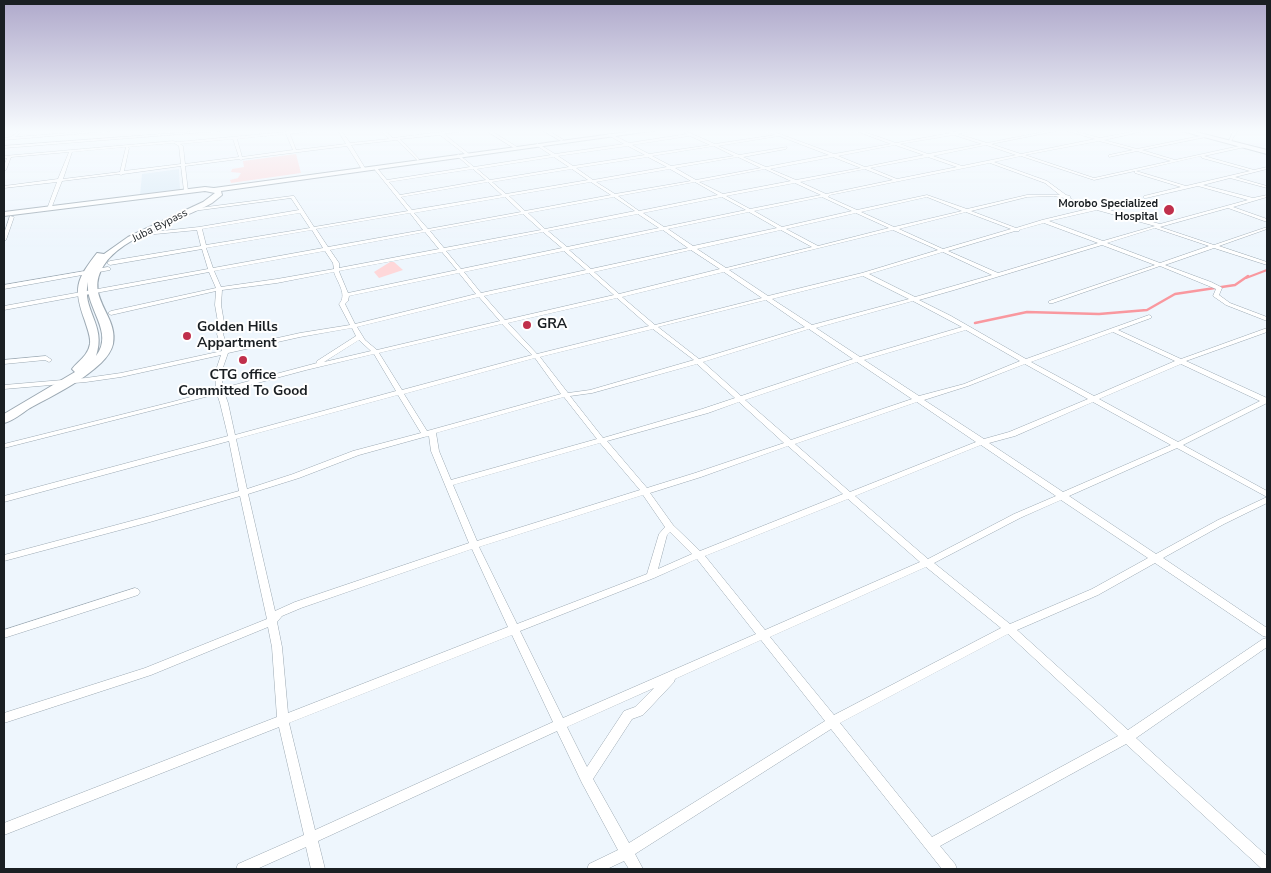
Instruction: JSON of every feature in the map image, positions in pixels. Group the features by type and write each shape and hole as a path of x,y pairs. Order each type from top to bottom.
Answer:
{"main road":[{"path":"202,190 343,171"},
{"path":"216,190 363,171"},
{"name":"Juba Bypass","path":"6,216 202,190 211,194 100,255 87,268 80,293"},
{"name":"Juba Bypass","path":"4,419 94,364 104,354 107,346 108,330 92,291 94,275 102,262 129,241 213,199 219,193 216,190 186,191 6,216"},
{"path":"4,412 69,374 89,357 95,348 96,336 80,293"}],"street":[{"path":"49,209 64,171"},
{"path":"4,187 146,171"},
{"path":"183,171 186,191"},
{"path":"378,171 414,212 504,323 536,356 565,395 644,490 670,527 699,555 950,869"},
{"path":"387,181 456,171"},
{"path":"477,171 590,271 602,279 618,296 697,361 738,399 927,562 1009,629 1267,865 1262,869"},
{"path":"400,196 556,171"},
{"path":"578,171 1267,633"},
{"path":"110,263 651,171"},
{"path":"678,171 782,230 818,248"},
{"path":"4,308 751,171"},
{"path":"772,171 997,275"},
{"path":"111,312 219,290 444,250 544,229 797,182 845,171"},
{"path":"871,171 897,180"},
{"path":"346,295 666,230 943,171"},
{"path":"1015,171 1046,182 1071,201 1157,226 1267,264"},
{"path":"1068,171 1094,179 1139,171"},
{"path":"1146,197 1255,171"},
{"path":"1134,172 1187,187"},
{"path":"1230,177 1267,187"},
{"path":"1199,184 1254,200"},
{"path":"4,387 102,379 300,334 354,326 481,295 782,230 927,196 1016,230"},
{"path":"4,446 220,392 306,368 618,296 1031,196 1068,197"},
{"path":"4,558 242,492 298,475 324,463 356,453 565,395 590,392 810,327 997,275 1157,226 1267,196"},
{"path":"193,210 292,197 337,269 337,274 346,295 345,301 342,304 354,326 360,336 376,351 402,392 405,404 429,433 474,545 559,725 586,779 636,869"},
{"path":"1230,207 1267,221"},
{"path":"4,499 536,356 864,274 1099,208"},
{"path":"145,234 199,228 302,212"},
{"path":"4,240 6,216"},
{"path":"1044,222 1209,283 1220,288 1216,296 1228,304 1267,319"},
{"path":"199,228 219,290 218,305 222,328 220,334 225,351 218,373 220,392 272,621 277,647 283,719 318,869"},
{"path":"1051,302 1267,228"},
{"path":"4,287 108,269"},
{"path":"864,274 914,299 1024,362 1267,494"},
{"path":"4,718 147,672 272,621 279,613 286,610 474,545 790,444 918,399 966,385 1149,317"},
{"path":"448,484 602,440 966,328"},
{"path":"1114,330 1267,401"},
{"path":"4,829 515,630 983,442 1012,434 1093,398 1114,392 1181,361 1267,330"},
{"path":"306,368 360,336"},
{"path":"4,362 46,358 49,360"},
{"path":"243,869 559,725 927,562 1017,516 1064,497 1267,401"},
{"path":"594,869 627,852 832,722 1009,629 1095,592 1221,522 1267,500"},
{"path":"651,576 663,534 670,527"},
{"path":"4,634 135,592"},
{"path":"930,845 1127,737 1267,642"},
{"path":"586,779 628,715 639,710 674,675"}],"shaded area":[{"path":"179,171 180,190 140,195 142,174"},
{"path":"300,171 301,173 231,183 230,180 238,178 241,173 231,172"},
{"path":"390,262 394,262 403,270 379,278 374,272"}],"waterway":[{"path":"1246,278 1267,270"},
{"path":"975,323 1027,312 1099,314 1147,310 1175,294 1235,285 1248,276"}],"place":[{"name":"Morobo Specialized Hospital","path":"1169,210"},
{"name":"GRA","path":"527,325"},
{"name":"Golden Hills Appartment","path":"187,336"},
{"name":"CTG office Committed To Good","path":"243,360"}]}
